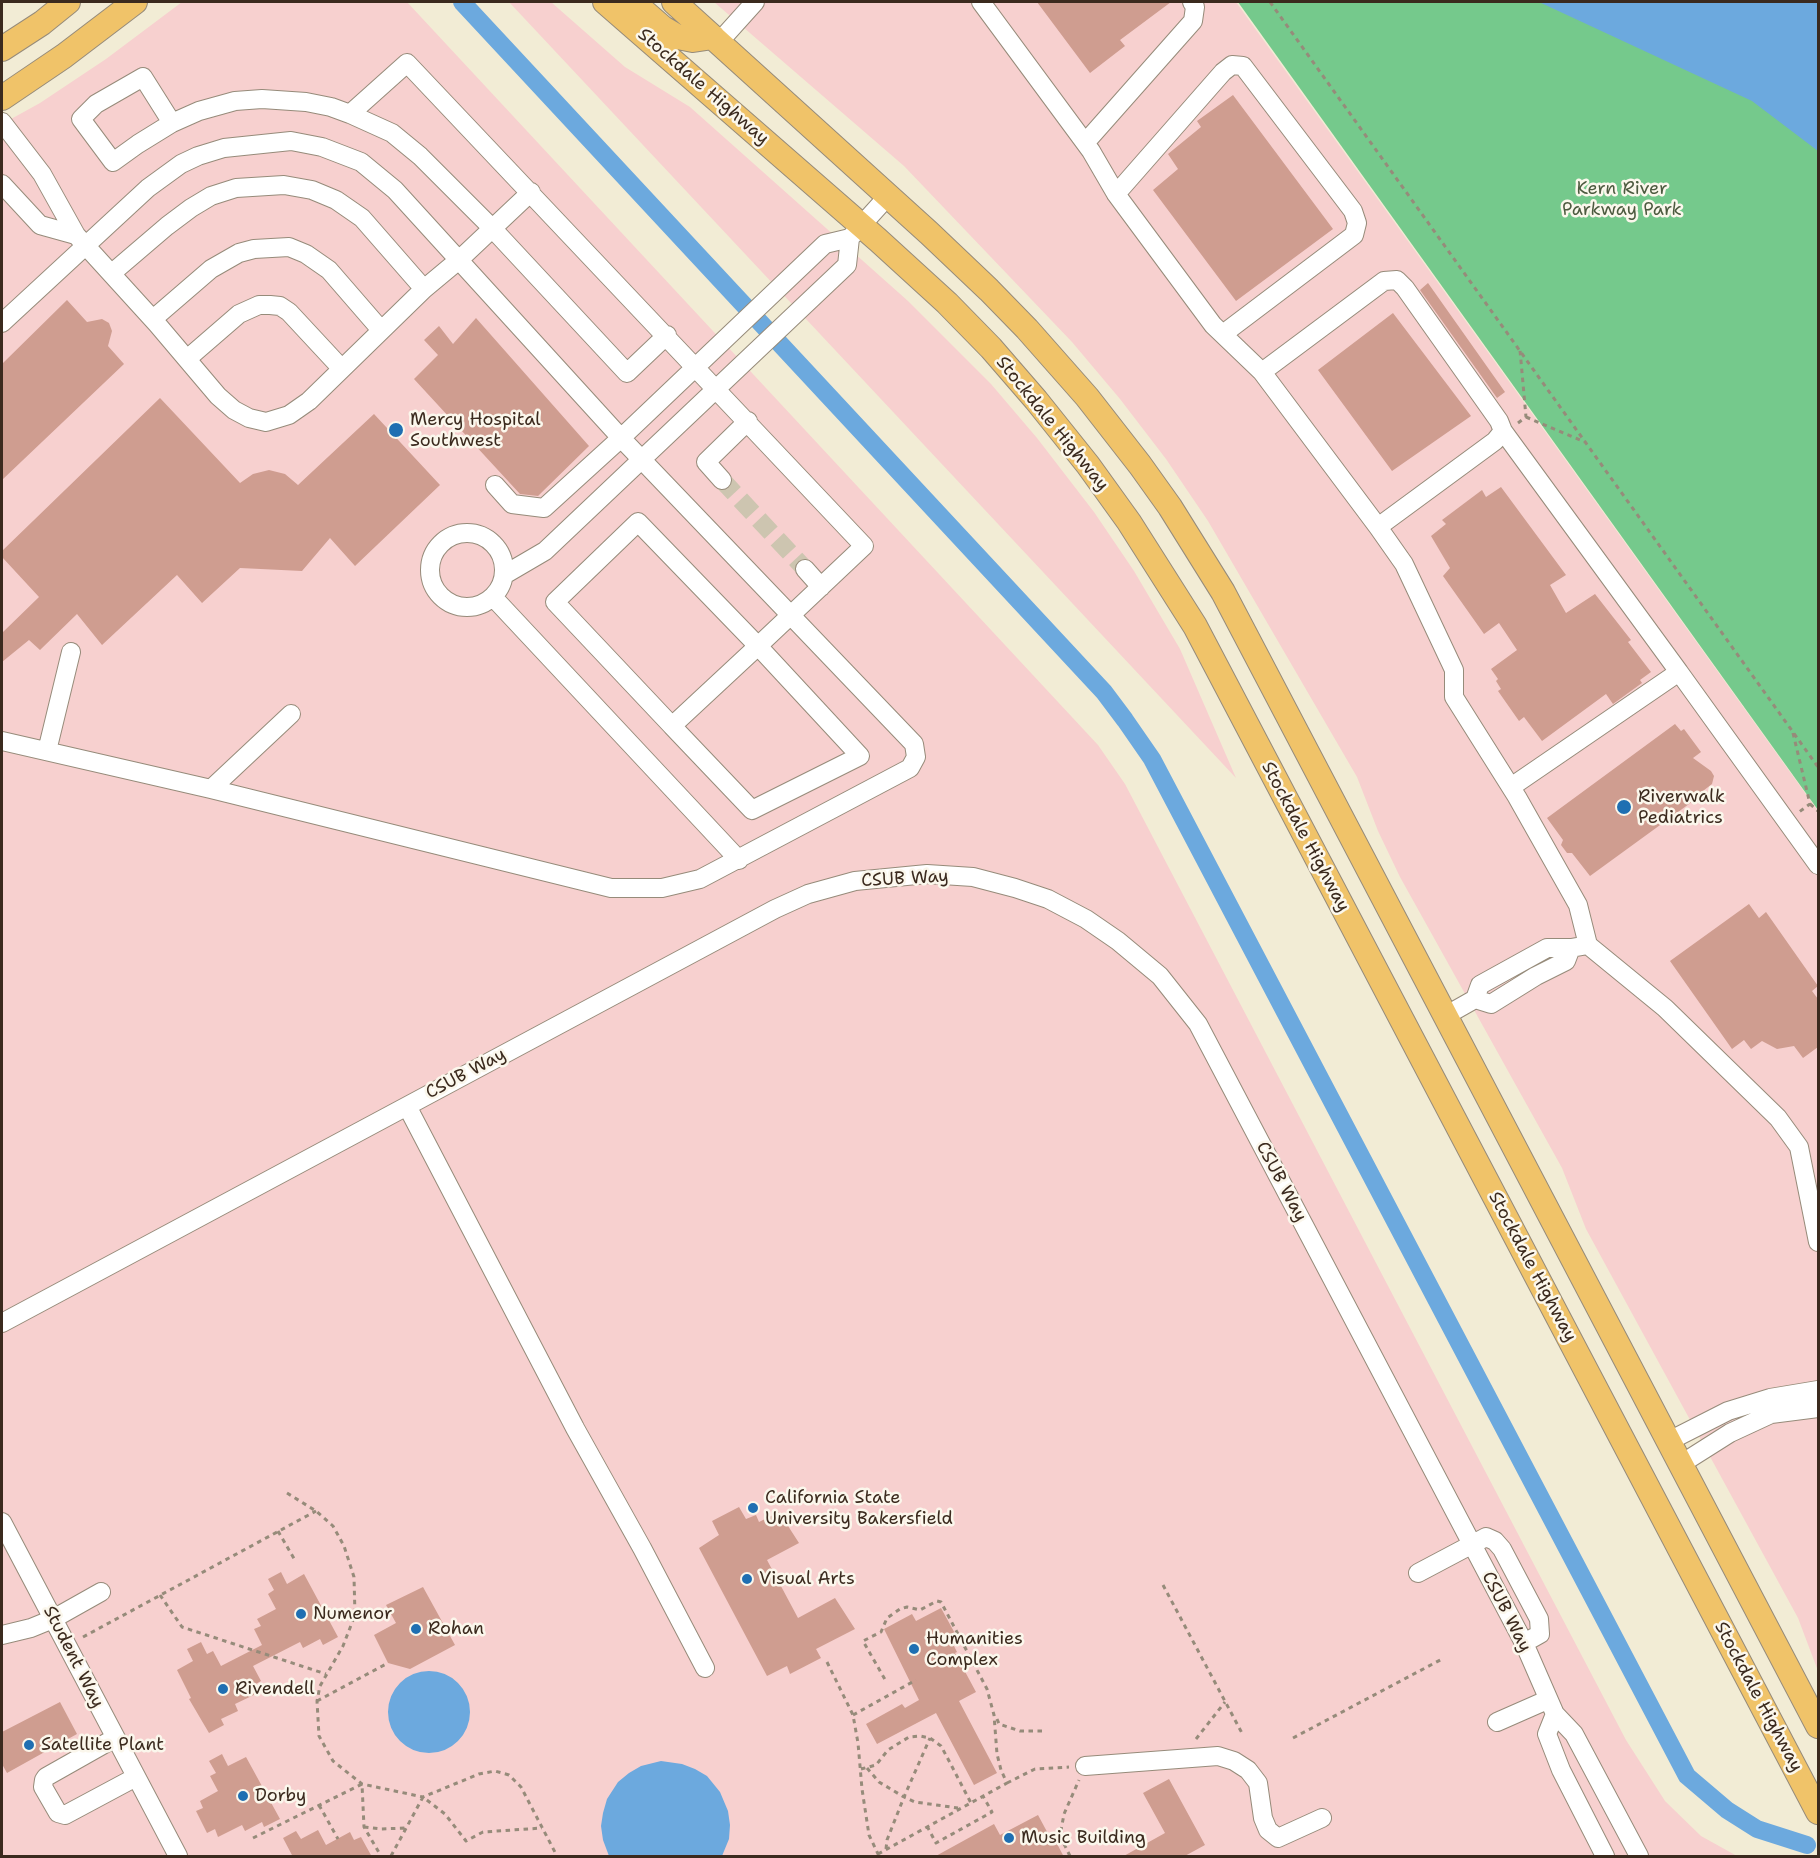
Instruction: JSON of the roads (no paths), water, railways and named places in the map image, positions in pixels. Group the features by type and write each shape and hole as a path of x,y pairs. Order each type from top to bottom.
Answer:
{"main road":[{"path":"2,49 42,23 68,2"},
{"path":"2,98 64,56 135,2"},
{"name":"Stockdale Highway","path":"605,2 856,232 946,303 991,348 1036,400 1130,522 1187,612 1818,1812"},
{"path":"633,2 663,28 678,37 693,40 716,40"},
{"path":"674,2 968,269 1061,366 1140,465 1170,507 1223,592 1818,1726"}],"street":[{"path":"716,40 754,2"},
{"path":"981,2 1085,143 1116,195 1213,325 1262,372 1404,564 1454,670 1454,698 1511,787 1578,905 1580,946"},
{"path":"1085,143 1193,21 1195,7 1192,2"},
{"path":"350,114 407,63 667,335 864,546 672,726"},
{"path":"1116,195 1223,72 1232,65 1243,66 1257,81 1353,212 1357,223 1354,235 1223,334"},
{"path":"172,123 143,77 96,105 81,119 113,162 172,123 200,111 235,101 262,99 306,102 350,114 392,133 420,156 492,228 627,373 667,335"},
{"path":"2,122 42,174 81,239 218,396 234,410 249,418 266,422 289,416 309,401 424,289 460,259 531,192"},
{"path":"2,323 81,239 181,164 198,156 224,148 291,141 322,147 361,162 395,190 641,460 914,744 916,757 910,768 700,879 662,888 611,888 211,789 2,741"},
{"path":"2,184 40,225 81,239"},
{"path":"112,273 190,208 211,196 236,188 284,184 312,190 336,200 362,218 424,289"},
{"path":"495,485 512,504 544,508 825,244 856,232 888,196"},
{"path":"504,575 545,550 848,265 856,232"},
{"path":"153,319 211,269 239,253 254,249 289,247 328,270 381,330"},
{"path":"1262,372 1384,281 1397,280 1499,421 1503,431 1818,865"},
{"path":"187,359 238,314 259,305 270,305 280,306 289,312 342,369"},
{"path":"722,480 706,462 748,422"},
{"path":"1378,527 1495,441 1503,431"},
{"path":"638,522 860,756 752,810 672,726 555,602 638,522"},
{"path":"468,533 480,535 499,551 504,562 504,575 501,587 493,597 471,608 459,607 438,594 432,584 431,560 436,549 445,540 468,533"},
{"path":"805,569 821,587"},
{"path":"493,597 738,860"},
{"path":"47,751 71,652"},
{"path":"1511,787 1679,672"},
{"path":"211,789 291,714"},
{"name":"CSUB Way","path":"2,1323 774,909 808,894 855,881 927,874 973,877 1048,899 1086,919 1135,955 1160,976 1198,1024 1524,1643 1551,1707 1574,1734 1639,1857"},
{"path":"1445,1016 1475,999 1480,985 1547,948 1580,946 1665,1008 1778,1118 1799,1147 1818,1242"},
{"path":"407,1106 574,1428 642,1548 705,1668"},
{"path":"1669,1441 1728,1411 1770,1398 1818,1390"},
{"path":"1681,1464 1730,1433 1771,1414 1818,1408"},
{"name":"Student Way","path":"2,1522 178,1857"},
{"path":"1418,1573 1485,1537 1495,1542 1502,1549 1539,1619 1540,1634 1524,1643"},
{"path":"2,1635 32,1628 101,1592"},
{"path":"1497,1722 1551,1707 1547,1734 1561,1770 1605,1857"},
{"path":"115,1737 46,1777 43,1787 58,1813 65,1815 136,1777"},
{"path":"1085,1766 1218,1756 1234,1761 1248,1770 1258,1782 1263,1818 1268,1830 1278,1839 1322,1818"}],"water":[{"path":"1539,2 1818,2 1818,151 1752,101"},
{"path":"429,1671 445,1674 458,1683 467,1696 470,1712 467,1728 458,1741 445,1750 429,1753 413,1750 400,1741 391,1728 388,1712 391,1696 400,1683 413,1674"},
{"path":"661,1761 682,1764 695,1769 707,1776 720,1792 728,1811 730,1825 729,1839 722,1856 609,1856 601,1826 607,1799 618,1782 629,1773 641,1766"}],"waterway":[{"path":"462,2 1104,692 1125,720 1152,759 1687,1776 1727,1810 1757,1829 1807,1845"}],"tunnel":[{"path":"722,480 805,569"}],"place":[{"name":"Mercy Hospital Southwest","path":"396,430"},
{"name":"Riverwalk Pediatrics","path":"1624,807"},
{"name":"California State University Bakersfield","path":"753,1508"},
{"name":"Visual Arts","path":"747,1579"},
{"name":"Numenor","path":"301,1614"},
{"name":"Rohan","path":"416,1629"},
{"name":"Humanities Complex","path":"914,1649"},
{"name":"Rivendell","path":"223,1689"},
{"name":"Satellite Plant","path":"29,1745"},
{"name":"Dorby","path":"243,1796"},
{"name":"Music Building","path":"1009,1838"}],"park label":[{"name":"Kern River Parkway Park","path":"1622,199"}]}
